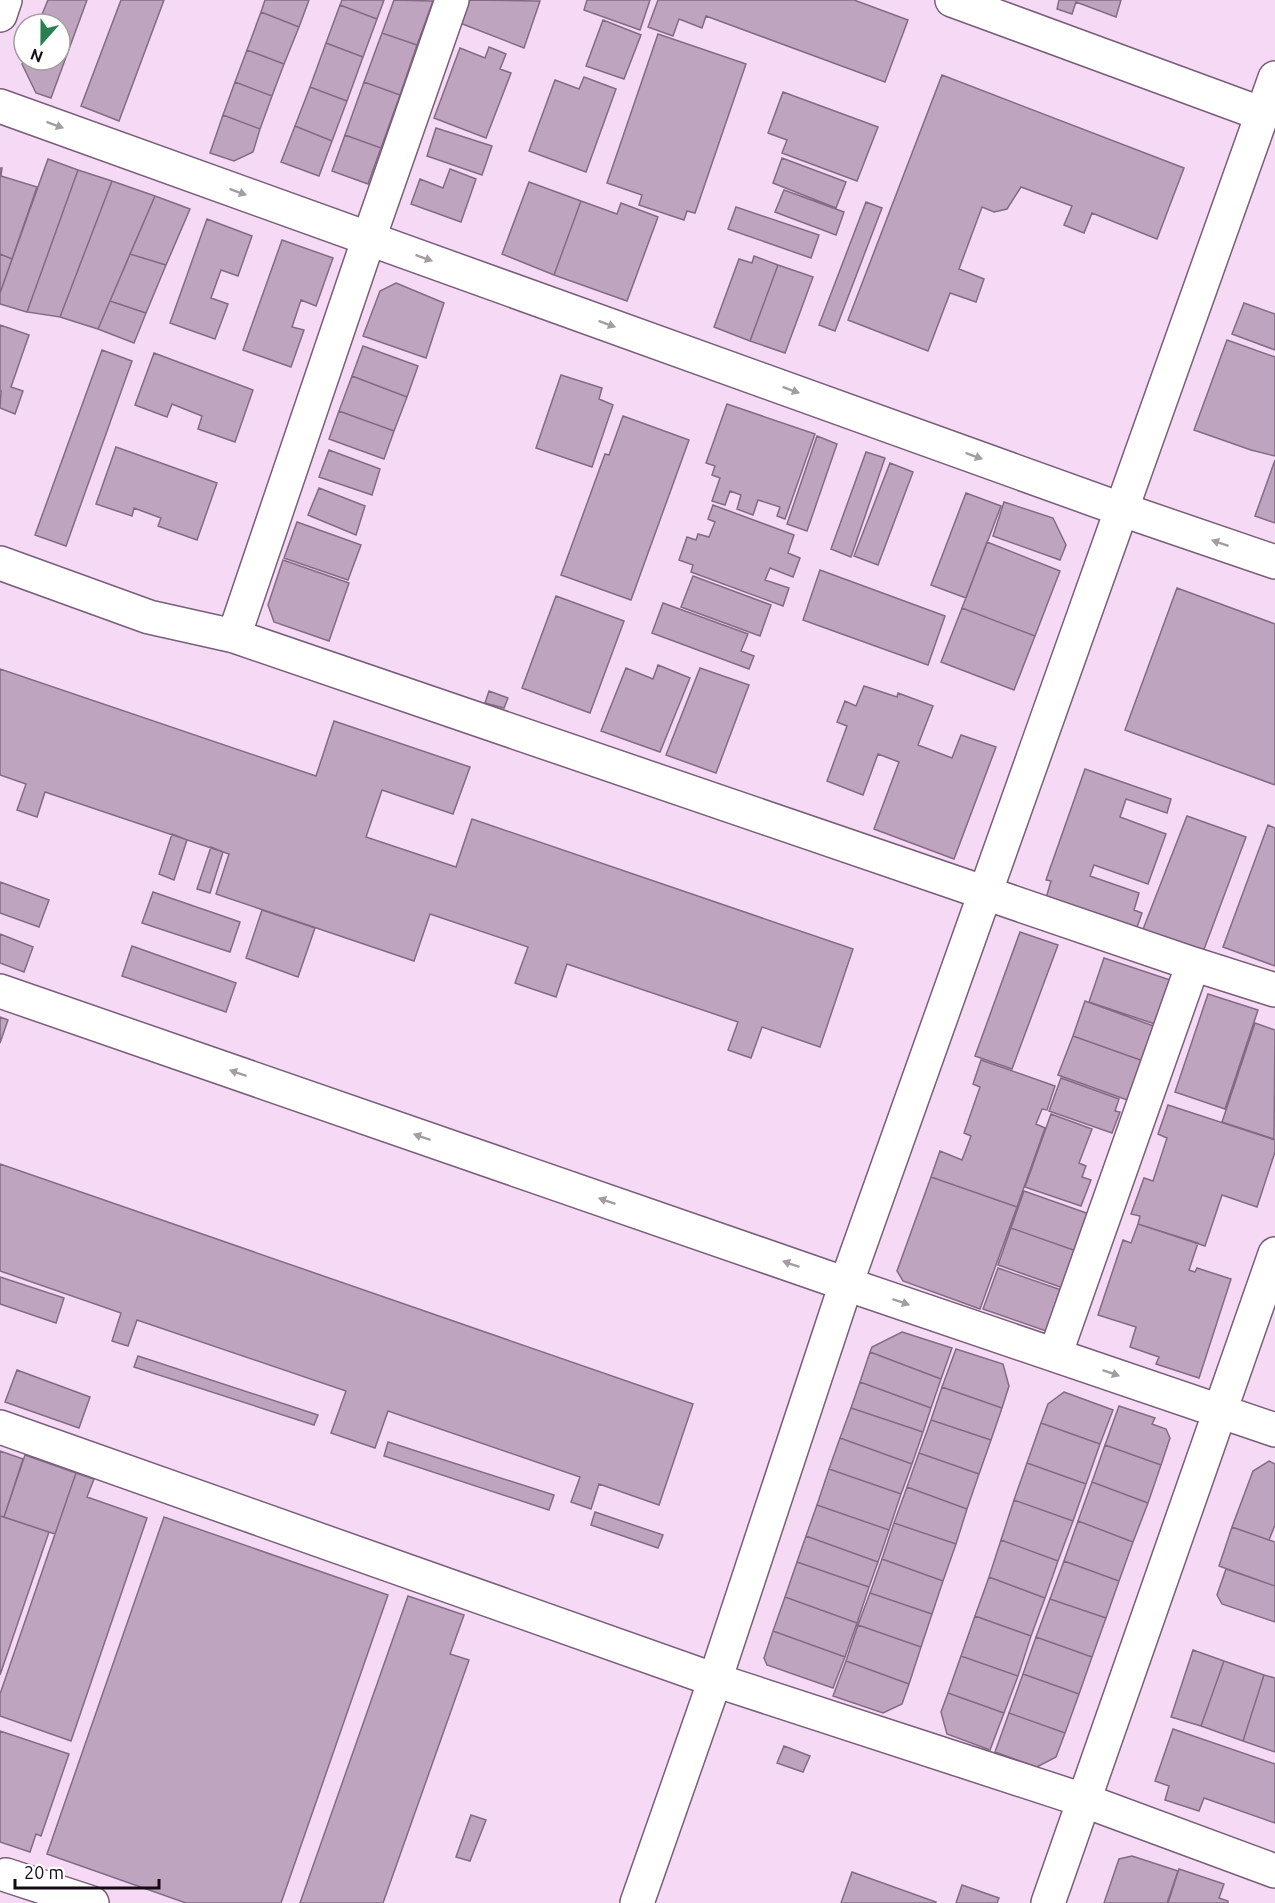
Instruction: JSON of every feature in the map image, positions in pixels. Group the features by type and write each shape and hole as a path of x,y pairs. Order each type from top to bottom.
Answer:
{"street":[{"path":"0,15 5,0"},
{"path":"234,636 452,0"},
{"path":"952,0 1263,114"},
{"path":"637,1903 715,1680 846,1284 1275,78"},
{"path":"0,106 1123,510 1275,562"},
{"path":"0,563 149,617 234,636 1275,990"},
{"path":"1055,1355 1193,964"},
{"path":"0,991 1275,1430"},
{"path":"1048,1903 1275,1254"},
{"path":"0,1427 715,1680 1083,1800 1275,1871"},
{"path":"3,1872 22,1903"},
{"path":"3,1872 92,1903"}],"building":[{"path":"48,0 87,0 72,41 72,12 43,12"},
{"path":"121,0 164,0 119,121 81,106"},
{"path":"265,0 309,0 299,27 261,12"},
{"path":"342,0 384,0 377,19 340,5"},
{"path":"394,0 433,1 417,45 382,33"},
{"path":"470,0 540,1 524,48 460,23"},
{"path":"587,0 650,0 640,30 584,10"},
{"path":"658,0 854,0 908,20 885,82 706,16 702,28 679,19 673,36 648,27"},
{"path":"1059,0 1121,0 1116,17 1076,2 1072,14 1057,9"},
{"path":"340,5 377,19 363,57 326,43"},
{"path":"261,12 299,27 284,64 247,50"},
{"path":"603,20 641,35 624,79 586,66"},
{"path":"382,33 417,45 400,95 364,82"},
{"path":"658,34 746,64 695,213 687,211 684,220 639,205 642,195 607,183"},
{"path":"326,43 363,57 347,101 310,87"},
{"path":"489,47 506,54 500,69 511,73 486,138 434,118 460,48 485,58"},
{"path":"247,50 284,64 272,96 235,82"},
{"path":"26,72 61,72 51,98 36,93"},
{"path":"942,75 1184,168 1157,239 1092,213 1084,233 1064,225 1072,206 1021,187 1007,209 994,212 982,207 959,269 984,279 976,302 950,293 928,351 848,320"},
{"path":"584,77 616,89 586,172 529,151 555,80 579,89"},
{"path":"235,82 272,96 260,129 223,115"},
{"path":"364,82 400,95 381,148 345,135"},
{"path":"310,87 347,101 332,141 295,126"},
{"path":"783,92 878,127 857,181 782,153 787,140 768,133"},
{"path":"223,115 260,129 253,152 234,161 210,153"},
{"path":"295,126 332,141 319,176 281,162"},
{"path":"436,128 492,146 482,175 427,156"},
{"path":"345,135 381,148 368,184 332,171"},
{"path":"782,158 846,182 836,208 773,183"},
{"path":"48,159 78,170 27,312 0,304 0,293"},
{"path":"0,168 2,168 1,176 37,187 12,259 0,254"},
{"path":"450,169 476,179 461,222 411,204 420,179 443,188"},
{"path":"78,170 112,181 60,317 27,312"},
{"path":"112,181 155,196 98,329 60,317"},
{"path":"529,182 581,201 554,275 502,254"},
{"path":"784,190 844,212 836,235 775,212"},
{"path":"155,196 190,209 166,265 130,254"},
{"path":"581,201 617,214 621,203 658,217 627,301 554,275"},
{"path":"866,202 882,208 835,331 819,325"},
{"path":"736,207 819,235 811,258 728,229"},
{"path":"207,219 252,236 238,276 221,270 211,298 228,304 215,339 170,323"},
{"path":"282,240 333,258 316,306 301,300 292,327 304,330 291,367 243,350"},
{"path":"0,254 12,259 0,293"},
{"path":"130,254 166,265 146,313 110,301"},
{"path":"754,256 778,265 750,341 714,327 739,259 752,263"},
{"path":"778,265 813,277 785,353 750,341"},
{"path":"396,283 444,303 426,358 363,336 380,291"},
{"path":"110,301 146,313 134,343 98,329"},
{"path":"1244,303 1275,314 1275,350 1232,334"},
{"path":"0,325 29,335 11,387 23,391 15,414 0,408"},
{"path":"1227,340 1275,357 1275,456 1194,430"},
{"path":"363,346 418,366 407,397 352,376"},
{"path":"102,350 132,361 66,546 35,535"},
{"path":"154,353 253,390 235,442 198,429 202,416 172,404 167,417 135,405"},
{"path":"561,375 602,388 599,399 613,405 592,467 536,448"},
{"path":"352,376 407,397 394,431 339,411"},
{"path":"727,404 815,434 785,519 777,516 780,507 758,500 753,515 737,509 741,495 730,491 725,505 712,501 720,478 712,475 715,466 706,463"},
{"path":"339,411 394,431 384,459 329,439"},
{"path":"623,416 689,440 631,600 561,575 605,454 609,455"},
{"path":"817,436 837,444 807,531 787,524"},
{"path":"116,447 217,483 197,540 158,526 161,518 134,508 132,516 96,504"},
{"path":"329,450 380,469 372,495 319,477"},
{"path":"866,452 885,458 851,557 831,549"},
{"path":"1275,460 1275,523 1255,516"},
{"path":"890,463 913,472 878,565 854,556"},
{"path":"319,488 365,506 356,535 308,515"},
{"path":"966,493 1001,506 966,598 931,585"},
{"path":"1004,502 1053,518 1066,545 1060,560 993,536"},
{"path":"713,505 794,535 788,553 800,558 793,577 770,568 765,580 789,588 783,606 691,572 693,565 679,560 687,537 696,540 698,534 709,537 715,522 708,519"},
{"path":"297,522 361,545 348,580 284,558"},
{"path":"987,542 1060,571 1035,636 962,608"},
{"path":"283,560 349,583 329,641 274,622 268,605"},
{"path":"820,570 945,616 928,665 803,620"},
{"path":"693,576 771,605 760,636 681,607"},
{"path":"1177,588 1275,624 1275,785 1125,730"},
{"path":"556,596 624,621 590,713 522,688"},
{"path":"663,603 748,634 741,651 754,656 749,669 652,633"},
{"path":"962,608 1035,636 1014,690 941,662"},
{"path":"658,665 690,678 660,752 601,731 626,668 653,679"},
{"path":"700,668 749,685 716,773 666,755"},
{"path":"0,669 316,776 334,721 470,767 453,814 382,790 366,837 456,867 472,819 853,949 820,1047 762,1027 751,1058 728,1050 738,1022 567,964 556,997 515,983 528,947 430,914 414,961 216,894 229,854 45,792 37,817 17,810 26,784 0,775"},
{"path":"864,686 897,697 898,693 933,706 918,745 952,758 961,735 996,747 954,859 874,829 899,762 878,754 863,795 827,781 847,726 837,722 845,701 856,706"},
{"path":"489,691 508,698 504,708 485,703"},
{"path":"1085,769 1171,799 1167,813 1126,799 1120,817 1166,834 1148,884 1094,865 1090,876 1139,893 1134,910 1142,913 1134,936 1044,905 1051,881 1046,880"},
{"path":"1187,816 1246,837 1200,960 1140,937"},
{"path":"1268,825 1275,828 1275,966 1223,947"},
{"path":"172,834 187,840 174,880 159,874"},
{"path":"211,847 223,852 210,893 197,889"},
{"path":"0,882 49,900 39,927 0,913"},
{"path":"153,892 240,922 230,952 142,923"},
{"path":"262,910 315,928 298,977 246,958"},
{"path":"1020,932 1058,945 1012,1069 975,1056"},
{"path":"0,934 33,947 24,972 0,963"},
{"path":"132,946 236,983 226,1012 122,976"},
{"path":"1104,958 1182,984 1167,1028 1089,1002"},
{"path":"1208,994 1258,1010 1225,1109 1175,1092"},
{"path":"1085,1001 1159,1028 1146,1062 1073,1036"},
{"path":"0,1017 8,1020 0,1043"},
{"path":"1255,1023 1275,1030 1274,1139 1222,1122"},
{"path":"1073,1036 1146,1062 1133,1102 1058,1075"},
{"path":"981,1060 1055,1086 1047,1110 1042,1109 1036,1124 1045,1128 1017,1207 931,1177 940,1151 962,1160 971,1136 964,1133 980,1087 973,1084"},
{"path":"1061,1078 1119,1099 1115,1111 1120,1112 1112,1133 1049,1111"},
{"path":"1168,1105 1275,1140 1275,1152 1257,1207 1222,1195 1205,1246 1138,1224 1140,1216 1131,1214 1144,1178 1153,1181 1167,1138 1158,1134"},
{"path":"1051,1114 1092,1129 1079,1163 1086,1166 1082,1177 1091,1180 1081,1206 1025,1187"},
{"path":"0,1164 693,1404 659,1505 599,1484 591,1509 571,1502 580,1477 388,1411 375,1448 331,1433 346,1391 137,1320 128,1346 112,1341 121,1313 0,1271"},
{"path":"931,1177 1017,1207 980,1309 903,1281 897,1271"},
{"path":"1024,1191 1092,1215 1079,1252 1011,1228"},
{"path":"1138,1224 1198,1243 1189,1270 1195,1272 1197,1268 1231,1279 1199,1378 1156,1364 1159,1357 1130,1347 1136,1327 1098,1315 1123,1240 1131,1243"},
{"path":"1011,1228 1079,1252 1066,1289 998,1265"},
{"path":"998,1268 1067,1292 1052,1333 983,1309"},
{"path":"0,1277 64,1298 56,1323 0,1304"},
{"path":"902,1332 952,1348 941,1379 870,1352 872,1347"},
{"path":"956,1349 1003,1364 1009,1386 1002,1408 942,1387"},
{"path":"870,1352 941,1379 931,1408 860,1382"},
{"path":"138,1356 318,1415 314,1425 134,1367"},
{"path":"17,1370 90,1397 79,1428 5,1402"},
{"path":"860,1382 931,1408 923,1432 851,1408"},
{"path":"942,1387 1002,1408 991,1440 931,1420"},
{"path":"1064,1392 1113,1410 1100,1444 1041,1423 1048,1404"},
{"path":"1119,1406 1155,1418 1152,1424 1166,1429 1170,1438 1161,1465 1105,1445"},
{"path":"851,1408 923,1432 912,1464 840,1438"},
{"path":"931,1420 991,1440 979,1474 919,1453"},
{"path":"1041,1423 1100,1444 1086,1484 1027,1463"},
{"path":"840,1438 912,1464 901,1494 829,1469"},
{"path":"388,1442 554,1495 549,1510 384,1456"},
{"path":"1105,1445 1161,1465 1148,1503 1092,1482"},
{"path":"0,1451 23,1459 4,1517 0,1516"},
{"path":"919,1453 979,1474 967,1509 907,1487"},
{"path":"25,1455 76,1473 55,1534 4,1517"},
{"path":"1269,1461 1275,1464 1275,1525 1269,1540 1232,1527 1253,1471"},
{"path":"1027,1463 1086,1484 1073,1521 1014,1500"},
{"path":"829,1469 901,1494 889,1530 817,1505"},
{"path":"76,1473 94,1479 87,1497 147,1518 71,1741 0,1716 0,1694"},
{"path":"1092,1482 1148,1503 1133,1542 1078,1521"},
{"path":"907,1487 967,1509 956,1544 894,1523"},
{"path":"1014,1500 1073,1521 1058,1561 1001,1540"},
{"path":"817,1505 889,1530 878,1562 806,1536"},
{"path":"595,1512 663,1535 658,1548 591,1525"},
{"path":"0,1516 49,1532 0,1675"},
{"path":"164,1517 388,1595 281,1903 186,1903 47,1854"},
{"path":"1078,1521 1133,1542 1119,1581 1064,1561"},
{"path":"894,1523 956,1544 943,1581 882,1559"},
{"path":"1232,1527 1275,1542 1275,1586 1219,1566"},
{"path":"806,1536 878,1562 869,1587 797,1562"},
{"path":"1001,1540 1058,1561 1045,1598 989,1577"},
{"path":"882,1559 943,1581 932,1614 870,1593"},
{"path":"1064,1561 1119,1581 1106,1618 1050,1599"},
{"path":"797,1562 869,1587 857,1623 785,1597"},
{"path":"1226,1569 1275,1586 1275,1622 1222,1604 1217,1595"},
{"path":"989,1577 1045,1598 1031,1636 975,1616"},
{"path":"870,1593 932,1614 921,1647 858,1625"},
{"path":"408,1596 464,1615 450,1654 469,1660 383,1903 300,1903"},
{"path":"785,1597 857,1623 845,1657 773,1631"},
{"path":"1050,1599 1106,1618 1092,1657 1036,1637"},
{"path":"975,1616 1031,1636 1018,1676 961,1656"},
{"path":"858,1625 921,1647 909,1684 846,1661"},
{"path":"773,1631 845,1657 833,1688 767,1665 764,1658"},
{"path":"1036,1637 1092,1657 1079,1694 1023,1674"},
{"path":"1193,1650 1224,1661 1201,1726 1171,1717"},
{"path":"961,1656 1018,1676 1004,1713 948,1693"},
{"path":"846,1661 909,1684 902,1704 883,1713 833,1696"},
{"path":"1224,1661 1264,1675 1243,1741 1201,1726"},
{"path":"1023,1674 1079,1694 1065,1733 1009,1713"},
{"path":"1264,1675 1275,1678 1275,1752 1243,1741"},
{"path":"948,1693 1004,1713 990,1750 947,1734 941,1712"},
{"path":"1009,1713 1065,1733 1056,1757 1037,1767 995,1752"},
{"path":"1173,1729 1275,1764 1275,1823 1204,1798 1199,1811 1165,1800 1169,1786 1155,1781"},
{"path":"0,1731 69,1754 41,1836 36,1834 30,1852 0,1842"},
{"path":"784,1746 810,1756 803,1772 777,1763"},
{"path":"471,1815 486,1820 470,1861 456,1857"},
{"path":"1132,1856 1178,1871 1167,1903 1104,1903 1119,1859"},
{"path":"1179,1869 1224,1884 1219,1898 1228,1903 1168,1903"},
{"path":"852,1872 936,1902 841,1903"},
{"path":"962,1885 999,1898 997,1903 956,1903"}]}
